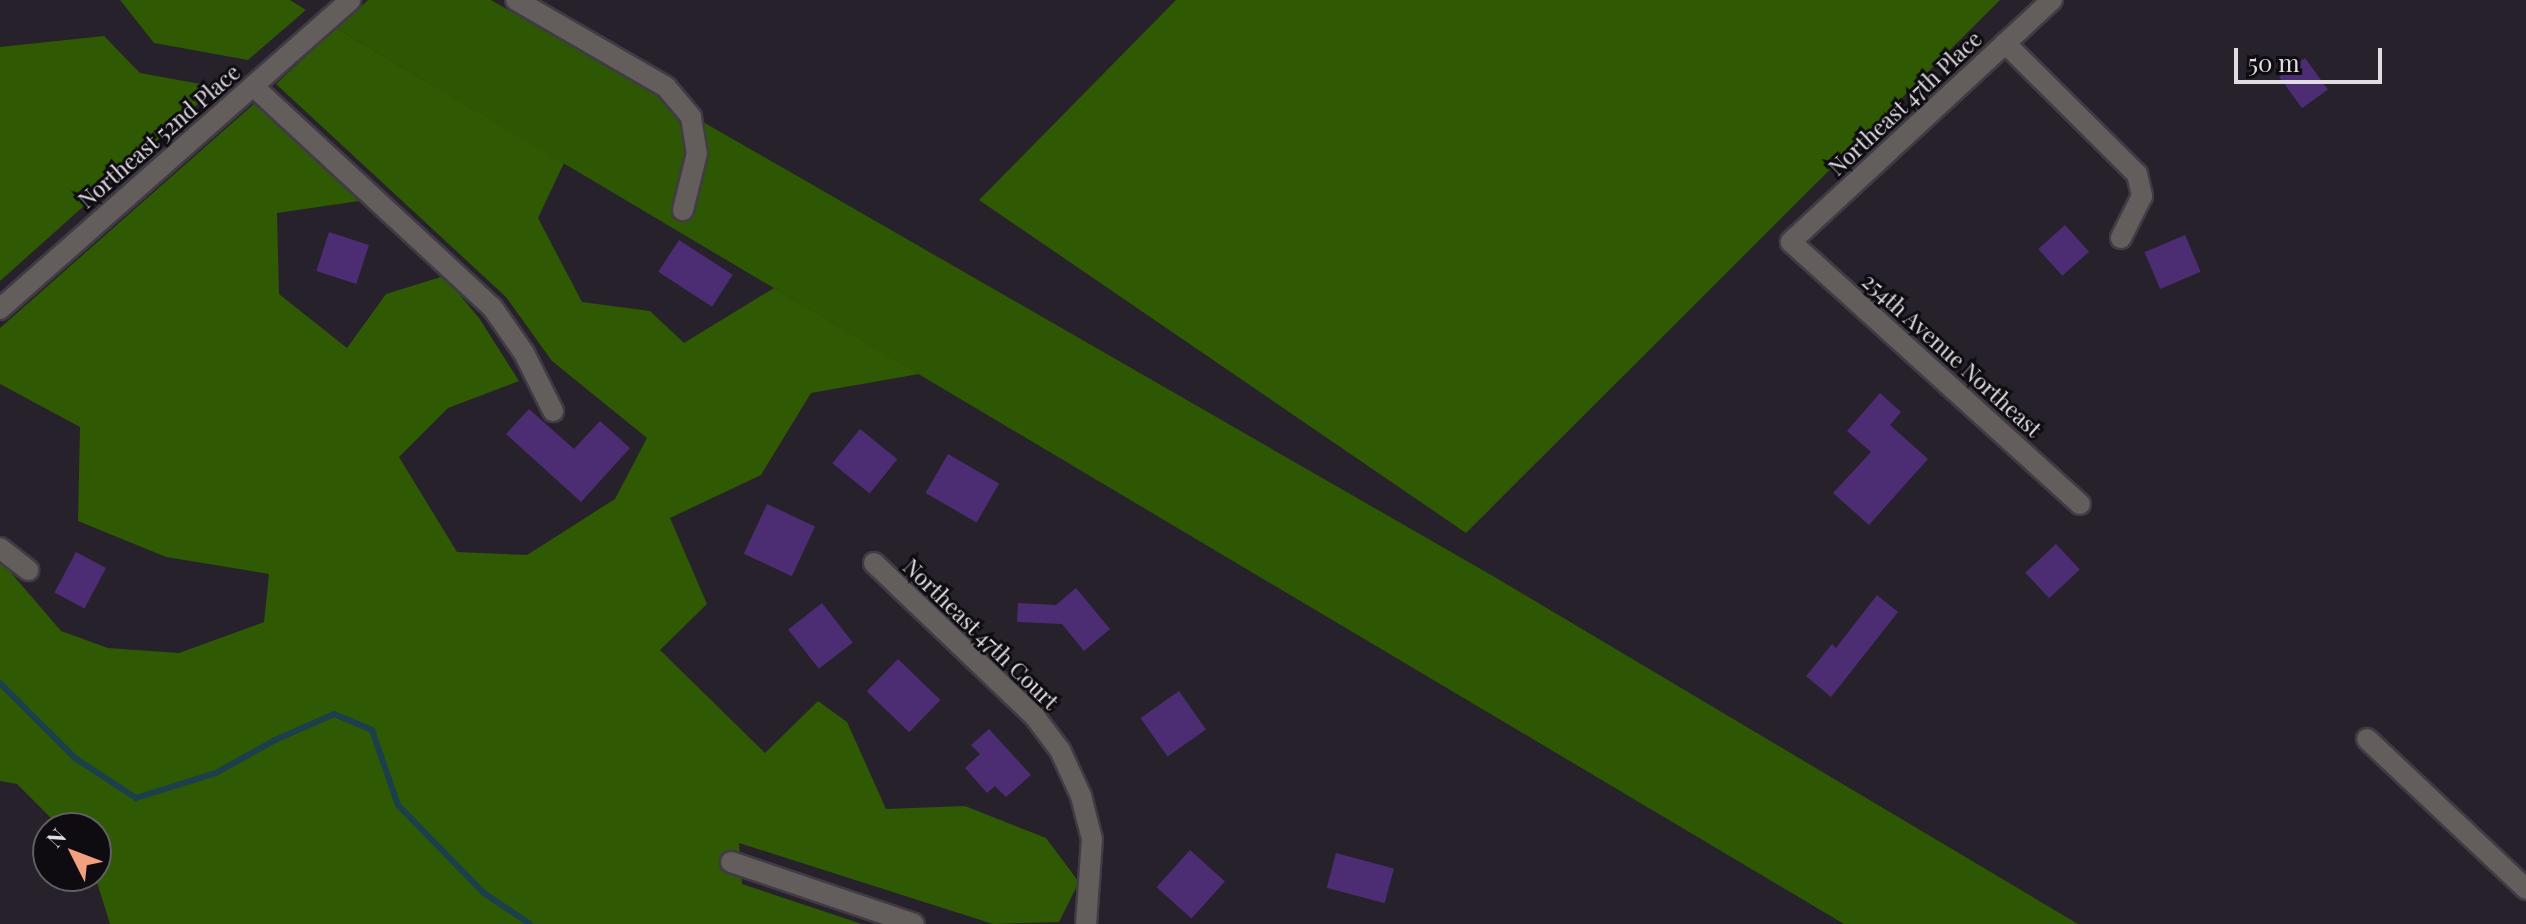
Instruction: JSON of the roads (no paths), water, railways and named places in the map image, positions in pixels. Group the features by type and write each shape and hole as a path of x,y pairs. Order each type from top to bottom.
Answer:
{"street":[{"name":"Northeast 52nd Place","path":"0,309 350,0"},
{"path":"516,0 666,87 691,117 697,153 683,210"},
{"name":"Northeast 47th Place","path":"1791,242 2052,0"},
{"path":"2005,43 2137,174 2142,196 2121,238"},
{"path":"253,86 492,307 524,353 553,411"},
{"name":"254th Avenue Northeast","path":"1791,242 2080,504"},
{"path":"0,548 28,570"},
{"name":"Northeast 47th Court","path":"874,563 1035,717 1060,750 1081,796 1092,839 1086,924"},
{"path":"2367,739 2526,889"},
{"path":"731,862 914,924"}],"waterway":[{"path":"0,683 75,758 136,798 216,773 275,740 334,714 372,730 398,805 484,893 530,924"}]}
